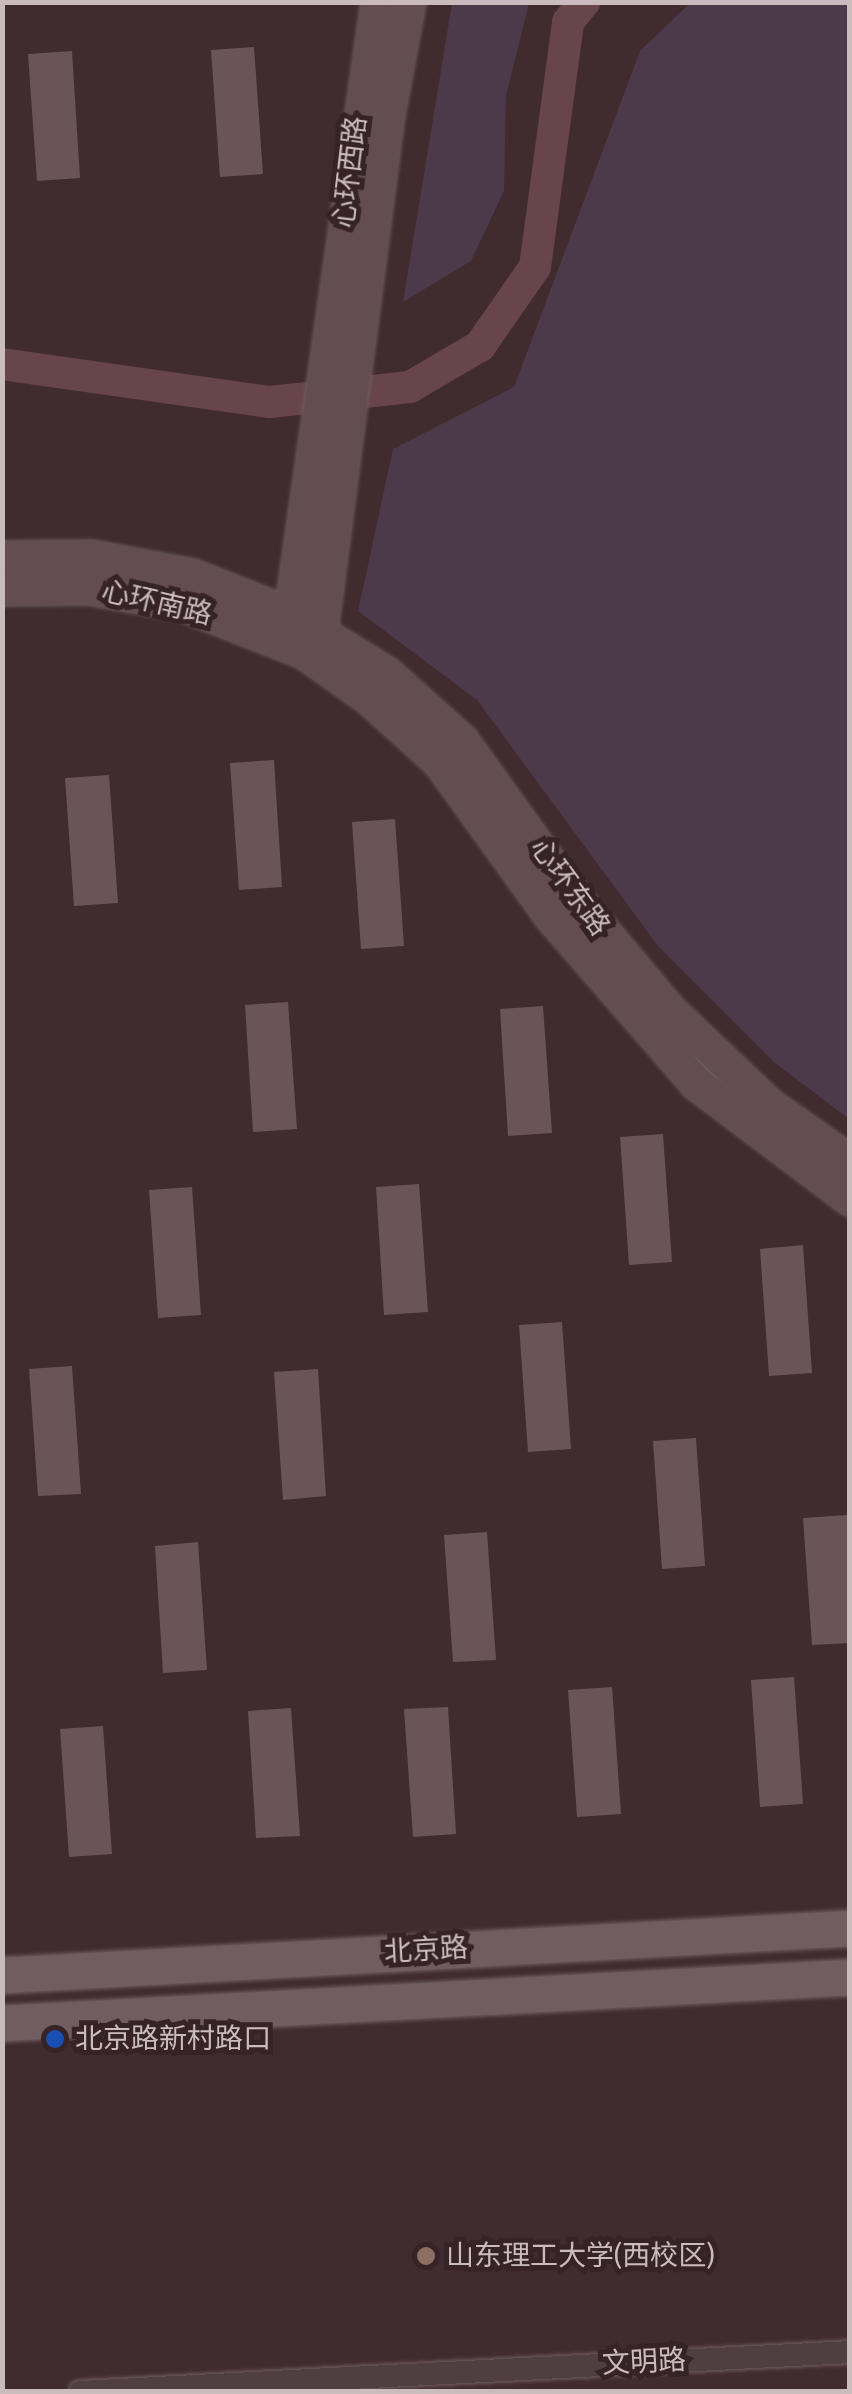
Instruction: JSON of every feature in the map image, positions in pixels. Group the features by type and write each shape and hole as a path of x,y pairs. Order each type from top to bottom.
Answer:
{"main road":[{"name":"心环西路","path":"343,341 378,2"},
{"name":"心环西路","path":"343,341 409,2"},
{"path":"312,642 328,455 343,341"},
{"path":"312,642 291,616 328,455"},
{"name":"心环南路","path":"2,558 140,564 211,582 291,616"},
{"name":"心环南路","path":"2,589 135,594 312,642"},
{"name":"心环东路","path":"312,642 426,704 484,769 575,898 669,1010 768,1105 850,1162"},
{"name":"心环东路","path":"312,642 440,762 551,916 696,1083 850,1199"},
{"name":"北京路","path":"2,1975 850,1928"},
{"name":"北京路","path":"2,2023 850,1977"}],"street":[{"name":"文明路","path":"80,2392 245,2387 850,2352"}],"shaded area":[{"path":"452,3 529,3 506,96 504,191 471,261 403,302"},
{"path":"690,3 849,3 849,1119 775,1063 658,946 477,700 358,611 393,449 514,387 640,51"}],"building":[{"path":"254,47 263,174 220,177 211,50"},
{"path":"72,51 80,178 37,181 28,54"},
{"path":"274,760 282,887 239,890 230,763"},
{"path":"109,775 118,903 74,906 65,778"},
{"path":"395,819 404,946 361,949 352,822"},
{"path":"288,1002 297,1129 253,1132 245,1005"},
{"path":"543,1006 552,1133 508,1136 500,1009"},
{"path":"663,1134 672,1262 629,1265 620,1137"},
{"path":"419,1184 428,1312 384,1315 376,1187"},
{"path":"192,1187 201,1315 158,1318 149,1190"},
{"path":"803,1245 812,1373 769,1376 760,1249"},
{"path":"562,1322 571,1449 528,1452 519,1325"},
{"path":"72,1366 81,1494 38,1496 29,1369"},
{"path":"318,1369 326,1496 283,1500 274,1372"},
{"path":"696,1438 705,1566 662,1569 653,1441"},
{"path":"847,1515 850,1643 812,1645 803,1518"},
{"path":"487,1532 496,1660 453,1662 444,1535"},
{"path":"198,1542 207,1670 163,1673 155,1546"},
{"path":"794,1677 803,1804 760,1807 751,1680"},
{"path":"612,1687 621,1814 577,1817 568,1690"},
{"path":"448,1707 456,1834 413,1837 404,1709"},
{"path":"291,1708 300,1836 256,1838 248,1711"},
{"path":"103,1726 112,1854 69,1857 60,1729"}],"waterway":[{"path":"2,364 270,402 410,387 480,346 535,267 568,22 584,2"}],"place":[{"name":"北京路新村路口","path":"55,2039"},
{"name":"山东理工大学(西校区)","path":"426,2256"}]}
